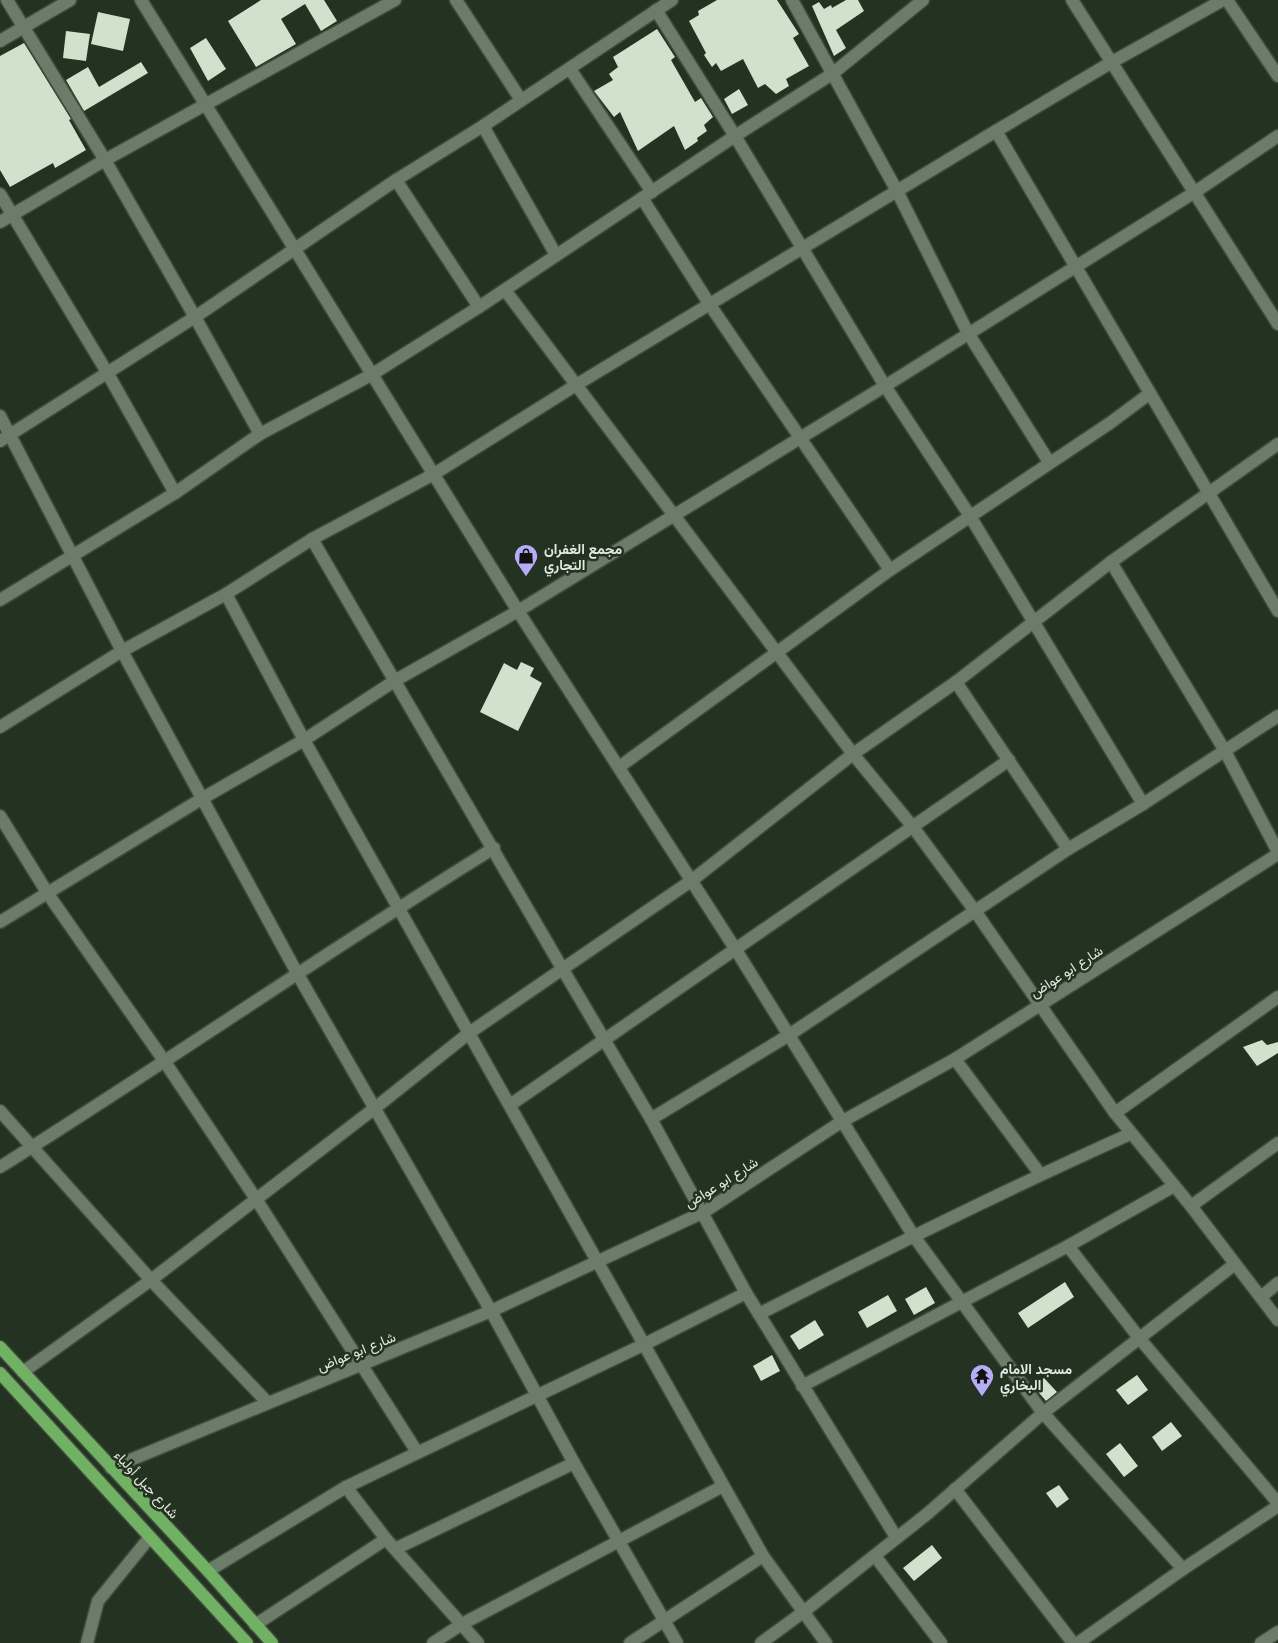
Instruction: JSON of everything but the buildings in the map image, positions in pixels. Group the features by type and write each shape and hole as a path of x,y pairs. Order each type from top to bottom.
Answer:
{"main road":[{"name":"شارع جبل أولياء","path":"0,1347 208,1571 272,1643"},
{"path":"0,1373 246,1643"}],"street":[{"path":"7,0 105,160 196,316 260,434"},
{"path":"0,41 70,0"},
{"path":"141,0 518,611 736,950 841,1122 913,1235 1043,1413 1183,1569"},
{"path":"0,222 105,160 395,0"},
{"path":"456,0 521,100"},
{"path":"4,438 108,374 396,180 483,126 672,0"},
{"path":"792,0 897,192 968,333 1049,462"},
{"path":"1072,0 1278,324"},
{"path":"0,728 122,651 226,594 312,539 434,474 576,385 996,131 1112,62 1223,0"},
{"path":"1227,0 1278,76"},
{"path":"0,600 174,493 260,434 371,375 479,307 556,254 832,74 921,1"},
{"path":"656,10 735,136 885,386 970,516 1143,804"},
{"path":"570,69 647,195 710,305 890,570"},
{"path":"483,126 556,254"},
{"path":"996,131 1208,495 1273,590 1278,611"},
{"path":"0,922 203,798 304,740 396,680 518,611 800,436 885,386 1194,192 1278,136"},
{"path":"396,180 479,307"},
{"path":"0,194 108,374 174,493"},
{"path":"505,290 852,754 913,828 975,911 1130,1134 1191,1206 1278,1320"},
{"path":"619,767 890,570 1150,394"},
{"path":"0,416 4,438 72,554 122,651 298,973 491,1311 618,1542 677,1643"},
{"path":"23,1372 151,1280 375,1108 468,1033 691,881 852,754 956,682 1035,623 1111,562 1278,444"},
{"path":"312,539 494,848 562,968 605,1038 704,1212 746,1293 896,1537"},
{"path":"1111,562 1225,751 1278,853"},
{"path":"226,594 304,740 763,1556 802,1613 826,1643"},
{"path":"956,682 1068,849"},
{"path":"651,1118 789,1036 1068,849 1143,804 1278,716"},
{"path":"510,1105 1009,760"},
{"path":"0,816 48,894 165,1062 256,1199 417,1452"},
{"path":"0,1167 165,1062 399,906 494,848"},
{"name":"شارع ابو عواض","path":"111,1468 267,1402 363,1366 491,1311 704,1212 841,1122 955,1059 1042,1005 1278,853"},
{"path":"1115,1113 1278,997"},
{"path":"955,1059 1040,1174"},
{"path":"0,1111 151,1280 267,1402"},
{"path":"759,1314 913,1235 1040,1174 1130,1134"},
{"path":"1191,1206 1278,1143"},
{"path":"802,1386 1068,1246 1174,1186"},
{"path":"1068,1246 1140,1339 1278,1505 1078,1643"},
{"path":"761,1643 875,1556 1043,1413 1236,1264"},
{"path":"1260,1297 1278,1283"},
{"path":"208,1571 346,1487 538,1396 746,1293"},
{"path":"395,1549 574,1463"},
{"path":"433,1643 462,1624 723,1486"},
{"path":"346,1487 386,1539 478,1643"},
{"path":"955,1489 1073,1643"},
{"path":"87,1643 98,1601 150,1537"},
{"path":"255,1624 386,1539"},
{"path":"630,1643 763,1556"},
{"path":"875,1556 942,1643"},
{"path":"1262,1643 1278,1632"}],"place":[{"name":"مجمع الغفران التجاري","path":"526,577"},
{"name":"مسجد الامام البخاري","path":"982,1397"}]}
